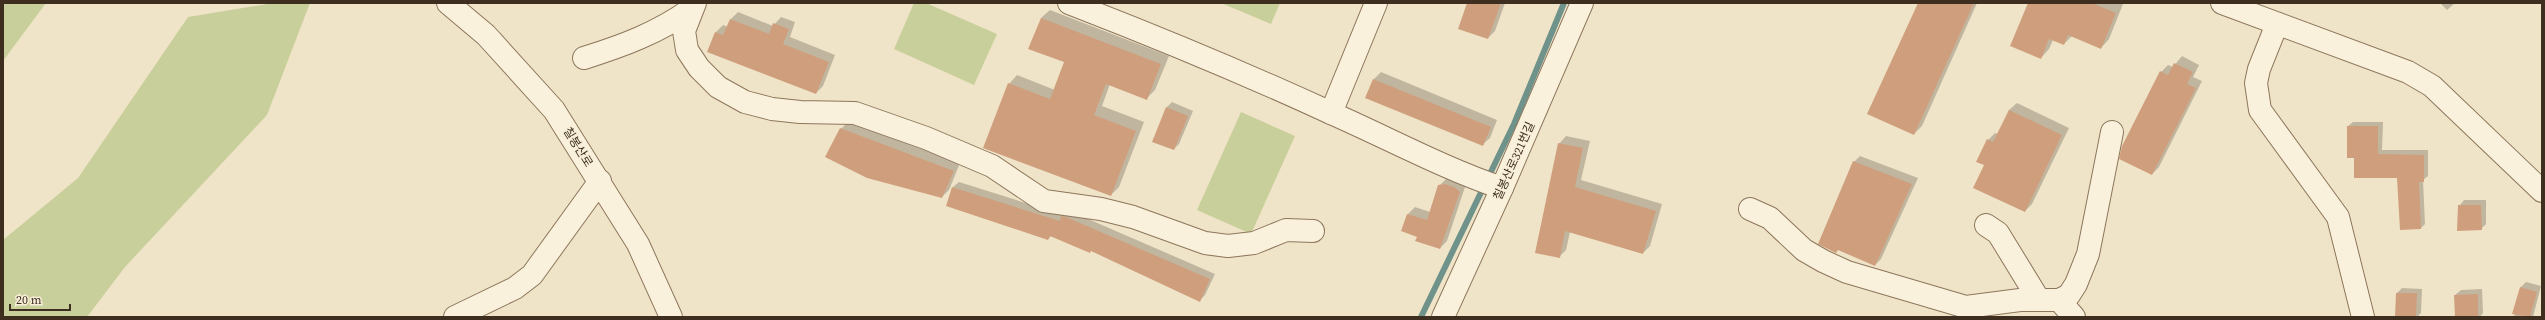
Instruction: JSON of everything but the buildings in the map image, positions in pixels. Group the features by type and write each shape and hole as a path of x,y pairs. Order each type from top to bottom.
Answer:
{"street":[{"name":"칠봉산로","path":"448,3 486,35 554,110 638,244 671,317"},
{"path":"1069,3 1185,48 1470,177 1502,188"},
{"path":"1331,113 1376,3"},
{"name":"칠봉산로321번길","path":"1442,317 1502,188 1582,3"},
{"path":"2222,3 2408,72 2432,86 2542,191"},
{"path":"584,58 648,36 670,24 693,6"},
{"path":"693,6 684,31 687,50 699,68 718,87 745,102 772,109 800,112 855,113 926,138 992,166 1044,201 1101,209 1133,217 1205,243 1228,246 1254,243 1286,230 1313,231"},
{"path":"2277,24 2258,76 2257,96 2260,110 2338,217 2363,317"},
{"path":"1750,209 1770,218 1804,250 1847,272 1966,307 2020,300 2049,300 2069,295 2076,284 2088,254 2112,132"},
{"path":"455,317 515,288 532,275 600,182"},
{"path":"1986,225 1998,233 2049,300 2074,317"}],"green space":[{"path":"3,3 46,3 3,61"},
{"path":"273,3 310,3 267,115 125,267 87,317 3,317 3,240 78,178 188,17"},
{"path":"914,3 926,3 997,34 974,85 894,49"},
{"path":"1221,3 1280,3 1271,24"},
{"path":"1241,112 1295,136 1251,234 1197,210"}],"waterway":[{"path":"1421,317 1514,124 1564,3"}]}
